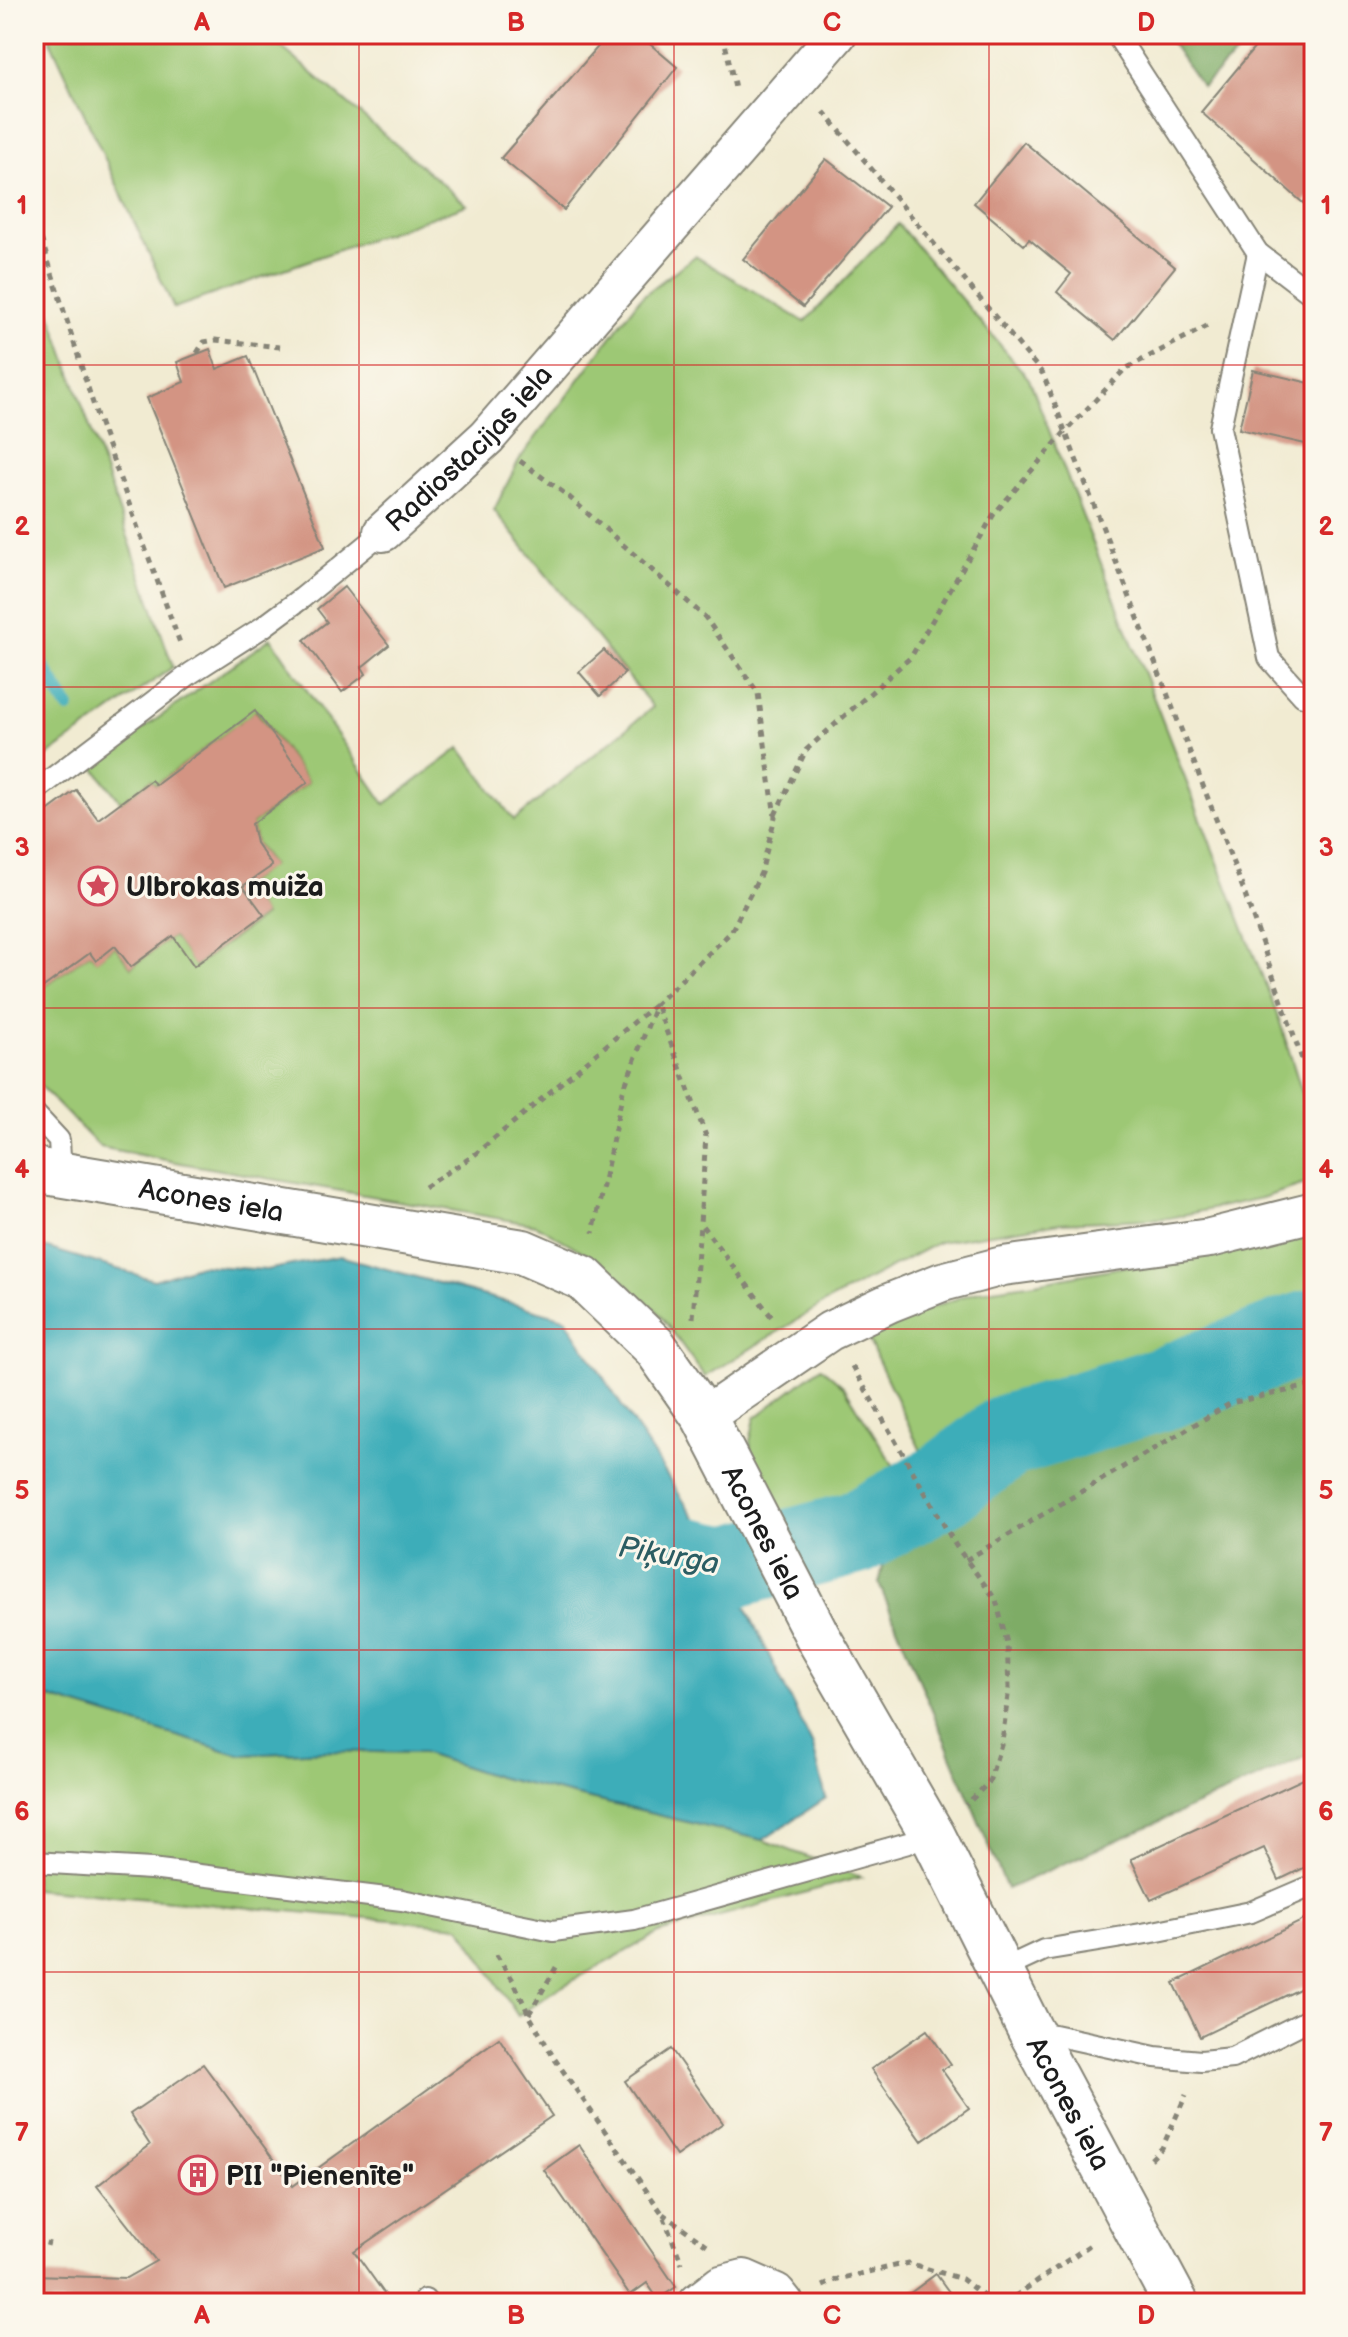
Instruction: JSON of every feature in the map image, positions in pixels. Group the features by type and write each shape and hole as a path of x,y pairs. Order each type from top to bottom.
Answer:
{"street":[{"name":"Radiostacijas iela","path":"383,532 487,437 837,34"},
{"name":"Acones iela","path":"47,1172 523,1252 583,1278 655,1347 696,1404 819,1639 933,1836 1030,2030 1176,2303"},
{"path":"696,1404 799,1352 830,1331 932,1286 1003,1266 1210,1238 1314,1212"},
{"path":"698,2303 721,2285 744,2279 776,2293 798,2297"}],"lane":[{"path":"1116,34 1258,253 1314,296"},
{"path":"1258,253 1220,428 1269,658 1303,696 1314,698"},
{"name":"Radiostacijas iela","path":"34,792 191,673 292,606 383,532"},
{"path":"34,1113 59,1140 47,1172"},
{"path":"34,1862 151,1869 402,1900 553,1931 634,1920 933,1836"},
{"path":"1001,1970 1044,1950 1251,1912 1314,1885"},
{"path":"1030,2030 1155,2057 1201,2061 1232,2058 1314,2017"}],"path":[{"path":"797,82 1043,374 1242,886 1314,1094"},
{"path":"34,216 97,416 191,673"},
{"path":"423,1187 473,1156 656,1004 731,932 761,873 775,817 806,750 911,657 994,514 1125,369 1247,305"},
{"path":"197,353 204,342 215,340 280,347"},
{"path":"487,437 568,496 705,617 758,693 775,817"},
{"path":"656,1004 706,1136 700,1223 696,1404"},
{"path":"583,1278 623,1091 656,1004"},
{"path":"700,1223 799,1352"},
{"path":"830,1331 956,1546 996,1600 1007,1643 1009,1688 1002,1741 989,1782 933,1836"},
{"path":"966,1560 1231,1403 1314,1385"},
{"path":"470,1914 513,1980 554,2058 662,2213 683,2267"},
{"path":"1117,2195 1162,2148 1201,2061"},
{"path":"34,2240 50,2244"},
{"path":"1005,2303 1077,2253"},
{"path":"798,2297 838,2279 908,2263 962,2279 992,2303"}],"green space":[{"path":"53,34 266,34 467,205 174,308 50,40"},
{"path":"1165,34 1257,34 1202,87"},
{"path":"898,224 1029,379 1279,1019 1314,1131 1314,1181 1262,1198 1169,1218 1060,1223 939,1242 826,1302 705,1377 657,1311 604,1264 536,1225 100,1147 34,1083 34,994 90,953 96,960 115,946 131,967 173,936 195,966 264,916 243,886 272,865 256,843 252,824 308,782 256,711 156,785 151,780 121,802 92,765 271,638 385,804 460,748 514,820 653,707 494,510 519,460 640,298 695,256 805,322"},
{"path":"34,266 173,667 34,765"},
{"path":"1314,1226 1314,1303 1098,1378 999,1405 927,1464 868,1339 927,1309 979,1291 1263,1241"},
{"path":"1314,1365 1314,1753 1007,1889 879,1584 887,1549 1030,1455"},
{"path":"821,1367 844,1387 905,1484 849,1518 790,1535 753,1470 750,1441 755,1418"},
{"path":"34,1693 240,1755 326,1751 422,1753 497,1777 763,1840 861,1877 659,1933 552,1992 518,2016 460,1926 34,1889"}],"water":[{"path":"34,1244 154,1280 200,1265 266,1270 340,1256 565,1318 727,1568 813,1746 826,1798 763,1840 497,1777 422,1753 326,1751 240,1755 34,1693"}],"building":[{"path":"609,34 638,34 677,67 564,210 501,158"},
{"path":"1266,34 1298,34 1314,48 1314,191 1303,203 1201,112"},
{"path":"1024,142 1175,267 1115,340 1057,292 1071,274 1029,239 1024,245 974,203"},
{"path":"826,159 888,207 803,307 743,259"},
{"path":"210,349 217,369 248,356 325,547 224,588 147,398 184,382 177,362"},
{"path":"1253,370 1314,384 1314,446 1239,429"},
{"path":"344,587 389,645 362,667 366,674 342,692 304,640 327,622 317,609"},
{"path":"604,650 625,673 600,696 579,672"},
{"path":"255,711 308,782 252,824 256,843 272,866 243,886 264,915 194,966 173,936 131,967 115,946 96,961 90,953 34,994 34,821 76,790 98,819 151,780 156,785"},
{"path":"1314,1774 1314,1863 1279,1880 1264,1848 1151,1900 1131,1859"},
{"path":"1314,1915 1314,1982 1200,2037 1174,1983"},
{"path":"927,2030 951,2064 942,2070 969,2108 922,2141 871,2069"},
{"name":"PII \"Pienenīte\"","path":"499,2038 552,2116 354,2251 391,2303 34,2303 34,2275 126,2278 156,2261 97,2186 150,2145 130,2114 203,2064 293,2186"},
{"path":"671,2049 723,2123 676,2156 625,2081"},
{"path":"579,2145 676,2287 658,2299 647,2283 630,2295 544,2170"},
{"path":"936,2274 957,2303 897,2303"}],"waterway":[{"path":"34,653 68,707"},
{"name":"Piķurga","path":"616,1545 727,1568 856,1533 943,1485 1007,1436 1170,1386 1314,1331"}],"place":[{"name":"Ulbrokas muiža","path":"98,886"},
{"name":"PII \"Pienenīte\"","path":"198,2175"}]}
